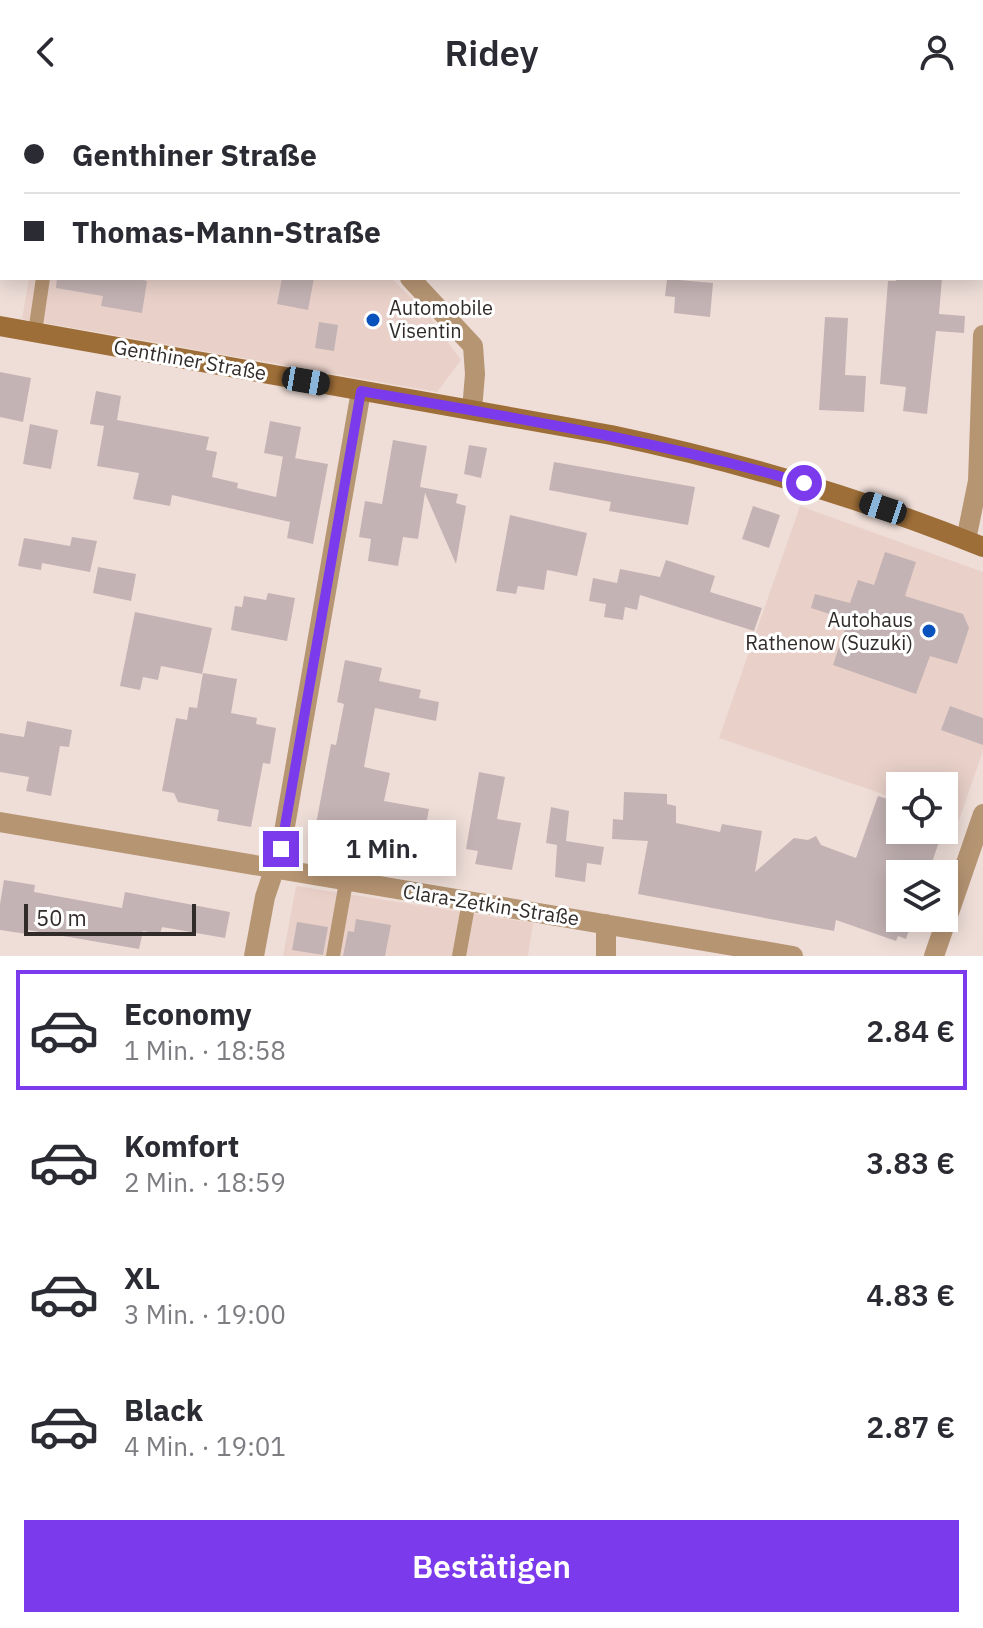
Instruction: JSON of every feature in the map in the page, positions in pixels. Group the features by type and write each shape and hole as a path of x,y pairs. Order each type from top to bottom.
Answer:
{"main road":[{"name":"Genthiner Straße","path":"0,326 611,435 737,464 883,508 974,543"}],"street":[{"path":"412,280 473,346 475,374 472,410"},
{"path":"974,543 983,335"},
{"path":"254,956 265,897 276,870 361,391"},
{"path":"934,956 983,814"},
{"name":"Clara-Zetkin-Straße","path":"0,822 793,956"},
{"path":"606,924 606,956"}],"lane":[{"path":"35,332 43,280"},
{"path":"333,956 346,882"},
{"path":"459,956 469,901"}],"shaded area":[{"path":"29,280 393,280 427,313 461,360 437,392 22,319"},
{"path":"800,506 983,572 983,751 959,820 958,772 886,772 886,795 719,738"},
{"path":"296,886 533,923 528,956 283,956"}],"building":[{"path":"57,280 147,281 142,313 101,306 103,296 56,288"},
{"path":"282,280 314,280 308,310 277,304"},
{"path":"667,280 713,283 710,317 674,313 675,297 665,296"},
{"path":"942,280 939,314 965,316 964,333 936,331 927,414 903,411 906,387 880,384 888,281"},
{"path":"825,317 848,318 845,375 866,376 864,412 819,410"},
{"path":"319,322 338,325 334,351 315,348"},
{"path":"0,372 31,378 23,422 0,417"},
{"path":"96,391 121,396 117,420 209,437 206,450 217,452 212,477 238,483 237,488 276,497 283,456 328,464 313,544 287,538 290,522 172,495 170,506 133,499 139,473 97,466 104,426 90,424"},
{"path":"270,421 301,427 295,459 264,453"},
{"path":"30,424 58,430 51,469 23,464"},
{"path":"393,440 427,446 420,487 458,494 456,503 466,506 456,564 425,493 418,539 403,537 398,566 368,561 371,539 359,537 365,501 382,504"},
{"path":"469,445 487,448 481,478 464,474"},
{"path":"554,462 695,487 688,525 609,511 611,502 549,490"},
{"path":"753,506 780,515 769,548 742,539"},
{"path":"510,515 587,533 577,576 547,570 544,590 518,586 516,594 496,591"},
{"path":"72,537 97,541 90,572 42,563 41,570 18,566 24,538 70,546"},
{"path":"885,552 916,562 905,596 963,614 969,628 957,664 930,656 916,694 833,665 848,620 811,608 815,594 850,603 858,580 874,585"},
{"path":"666,560 715,576 710,592 762,608 754,631 640,595 637,610 625,607 623,620 604,617 606,604 589,601 593,578 617,583 620,569 660,577"},
{"path":"98,567 136,574 131,601 93,593"},
{"path":"268,593 295,598 287,641 231,630 235,606 242,607 244,596 266,600"},
{"path":"135,612 212,628 202,674 161,666 158,680 143,677 140,690 120,686"},
{"path":"345,660 382,668 379,681 421,690 419,698 439,702 436,721 375,708 364,767 390,773 384,801 429,809 422,846 405,843 404,851 314,835 331,744 336,745 344,704 337,702"},
{"path":"203,673 237,679 231,713 257,718 256,724 276,728 270,764 263,763 251,827 217,821 219,810 178,802 174,793 162,791 176,718 187,720 189,707 197,708"},
{"path":"950,706 983,718 983,745 941,730"},
{"path":"27,721 72,730 69,747 60,746 51,796 26,791 29,777 0,772 0,733 24,737"},
{"path":"479,772 505,777 497,819 521,823 512,870 475,864 478,851 466,849"},
{"path":"624,792 667,794 667,804 676,806 676,823 720,832 722,824 762,831 755,872 794,838 808,840 816,836 821,845 856,858 878,796 886,799 886,844 938,844 933,860 886,860 886,932 908,932 906,939 898,936 896,941 836,920 834,931 638,894 648,841 612,839 613,819 623,820"},
{"path":"551,807 569,811 566,841 604,847 601,865 587,863 585,882 555,877 557,845 546,843"},
{"path":"4,880 35,885 34,892 122,908 125,892 230,912 225,938 162,927 160,934 143,931 139,949 28,930 27,934 0,930"},
{"path":"356,919 391,925 385,956 343,956 348,931 354,932"},
{"path":"297,922 328,927 323,955 292,950"}],"place":[{"name":"Automobile Visentin","path":"373,320"},
{"name":"Autohaus Rathenow (Suzuki)","path":"929,631"}],"route":[{"path":"281,849 361,391 611,435 804,483"}]}
